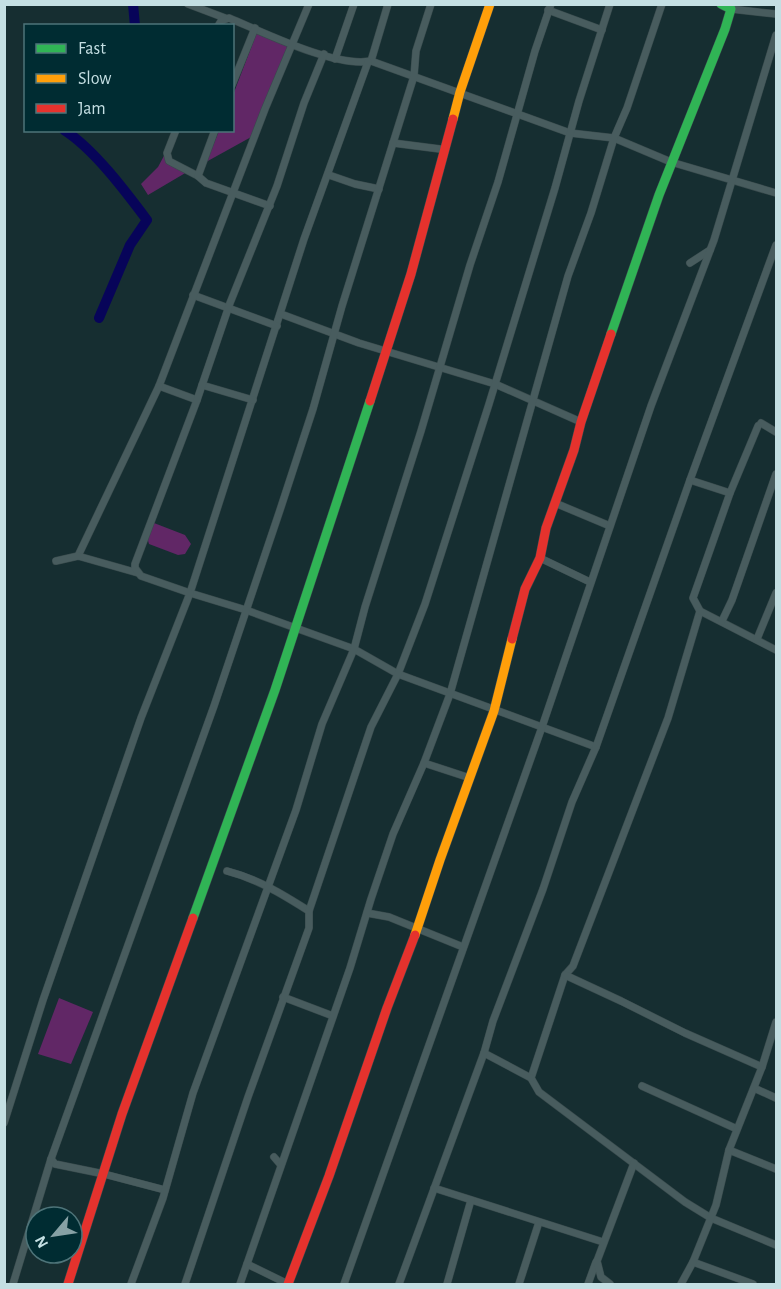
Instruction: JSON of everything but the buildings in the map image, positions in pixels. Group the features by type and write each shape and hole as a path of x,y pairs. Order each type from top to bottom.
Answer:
{"street":[{"path":"188,4 335,58 370,62 460,92 570,133 614,138 671,162 777,193"},
{"path":"78,556 159,386 232,192 309,4"},
{"path":"335,58 354,4"},
{"path":"4,1123 43,1000 137,729 190,593 304,240 370,62 388,4"},
{"path":"14,1284 51,1159 214,706 309,420 414,76 416,51 431,4"},
{"path":"68,1284 122,1114 271,702 385,351 435,189 460,92 490,4"},
{"path":"185,1284 283,997 309,928 309,910 371,727 398,674 425,604 495,384 610,4"},
{"path":"240,1284 393,834 424,763 450,694 568,276 662,4"},
{"path":"721,4 777,14"},
{"path":"131,1284 165,1190 193,1093 296,810 322,724 354,649 375,573 519,114 549,7 602,30"},
{"path":"247,1264 288,1284 329,1176 387,1008 495,711 525,589 540,558 546,528 671,162 723,36 731,7"},
{"path":"220,24 225,18"},
{"path":"234,80 255,28"},
{"path":"344,1284 542,727 651,406 710,250 777,35"},
{"path":"138,573 135,564 197,400 228,308 270,206 304,103 324,54"},
{"path":"175,132 167,153 169,161 198,176 206,183 270,206"},
{"path":"198,176 214,132"},
{"path":"393,143 440,149"},
{"path":"329,175 379,189"},
{"path":"399,1284 543,889 572,802 596,747 690,480 777,245"},
{"path":"690,263 710,250"},
{"path":"193,295 277,326"},
{"path":"281,314 334,335 495,384 582,422"},
{"path":"202,385 253,400"},
{"path":"159,386 197,400"},
{"path":"777,432 759,425 730,493 693,598 700,611 777,650"},
{"path":"722,621 732,600 777,474"},
{"path":"690,480 730,493"},
{"path":"555,503 610,525"},
{"path":"57,561 78,556 138,573 190,593 246,610 354,649 398,674 596,747"},
{"path":"540,558 590,582"},
{"path":"756,639 777,593"},
{"path":"531,1078 565,975 573,966 668,718 700,611"},
{"path":"424,763 470,778"},
{"path":"227,871 250,877 267,885 309,910"},
{"path":"367,913 388,917 464,947"},
{"path":"565,975 762,1067"},
{"path":"283,997 333,1016"},
{"path":"681,1284 693,1262 716,1205 729,1150 777,1022"},
{"path":"484,1053 531,1078 538,1092 685,1202 711,1218 777,1245"},
{"path":"642,1086 737,1129"},
{"path":"754,1088 777,1098"},
{"path":"729,1150 777,1168"},
{"path":"274,1157 280,1164"},
{"path":"51,1159 55,1164 165,1190"},
{"path":"588,1284 634,1163"},
{"path":"434,1188 603,1242"},
{"path":"447,1284 471,1200"},
{"path":"519,1284 539,1222"},
{"path":"597,1261 601,1276 610,1284"},
{"path":"693,1262 753,1284"}],"shaded area":[{"path":"257,32 288,46 253,136 206,162 219,132 234,132 234,92"},
{"path":"166,152 170,161 187,172 148,195 141,184 158,167"},
{"path":"154,523 185,535 191,544 185,554 178,555 149,544 148,536"},
{"path":"59,998 93,1012 71,1064 38,1054"}],"waterway":[{"path":"133,4 135,24"},
{"path":"67,132 98,159 147,220 130,245 99,318"}],"traffic: fast":[{"path":"611,334 659,195 725,29 731,9 721,4"},
{"path":"193,918 275,690 370,401"}],"traffic: slow":[{"path":"453,119 490,4"},
{"path":"415,935 494,711 512,639"}],"traffic: jam":[{"path":"370,401 411,274 453,119"},
{"path":"512,639 525,589 540,558 546,528 611,334"},
{"path":"68,1284 122,1114 193,918"},
{"path":"288,1284 415,935"}]}
